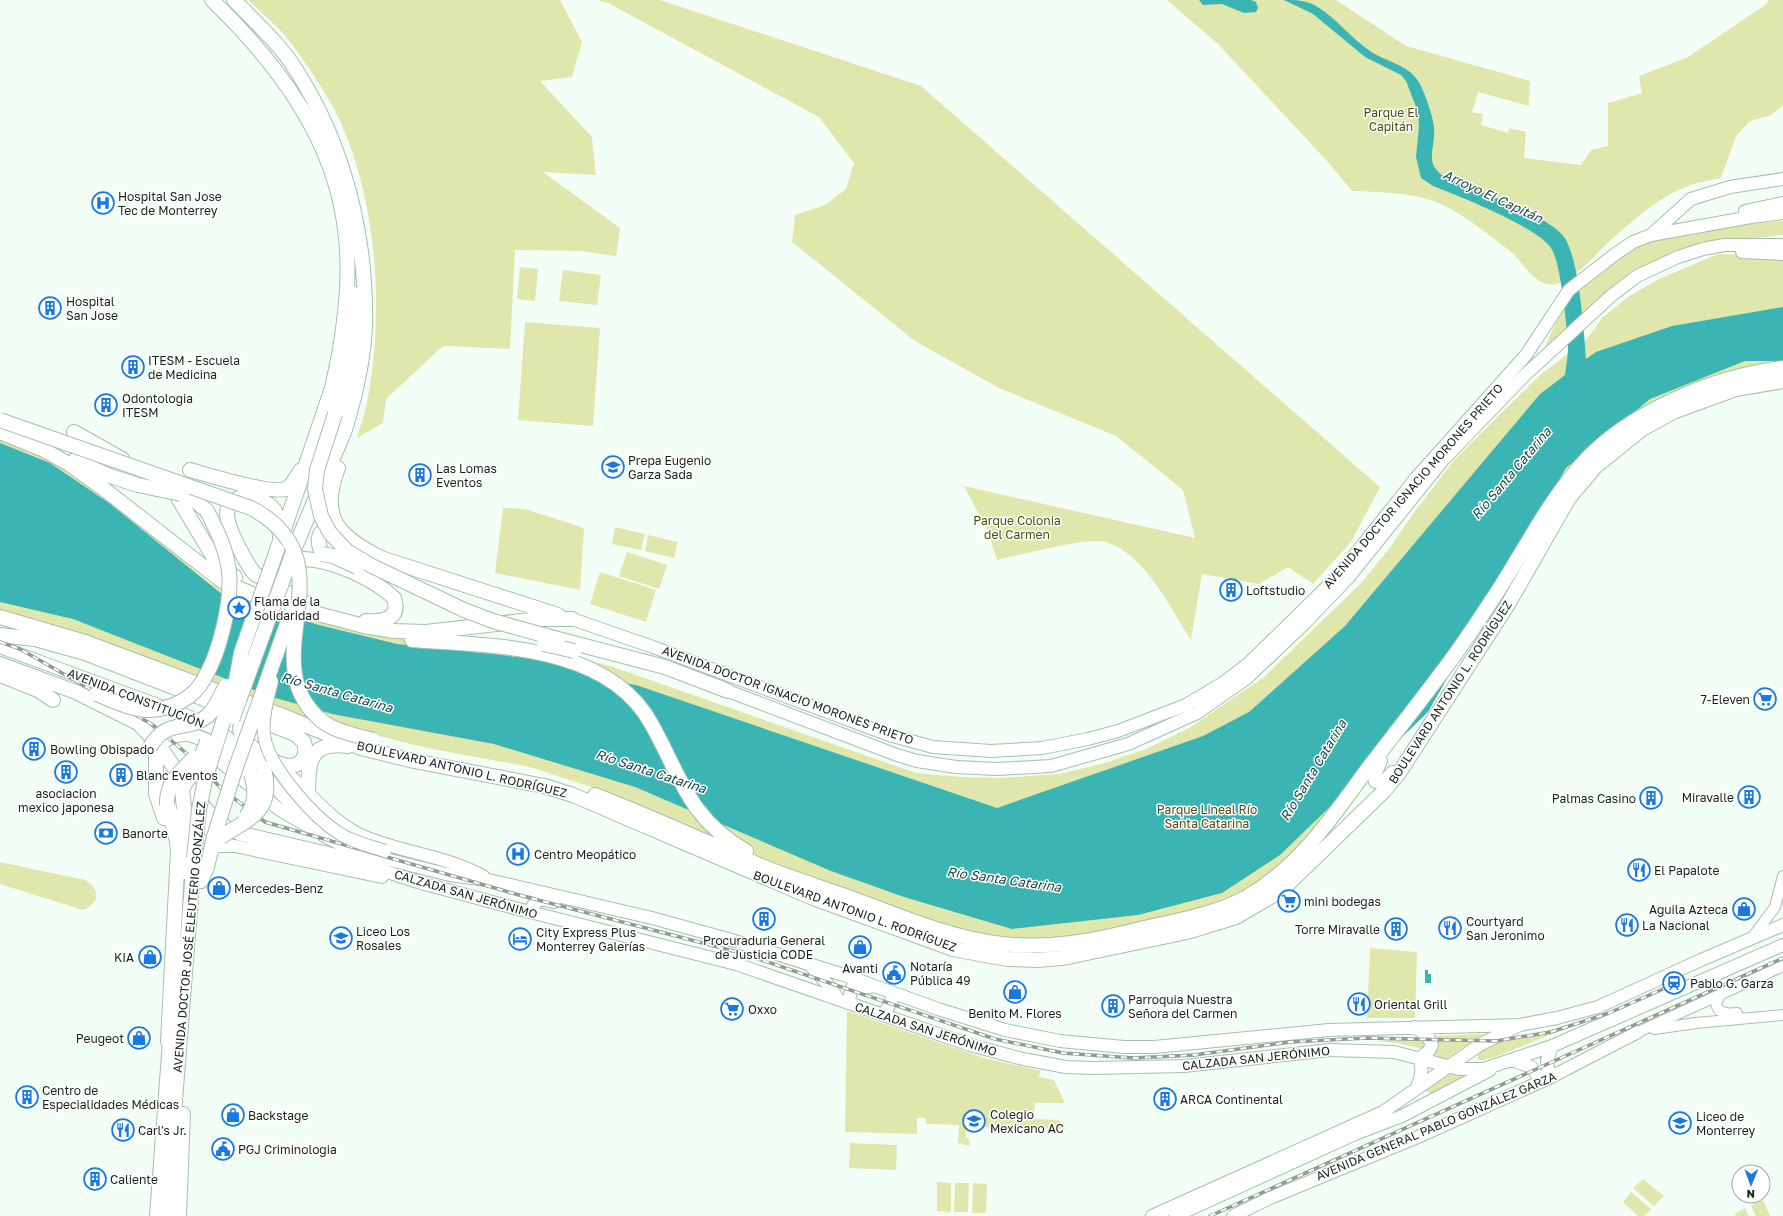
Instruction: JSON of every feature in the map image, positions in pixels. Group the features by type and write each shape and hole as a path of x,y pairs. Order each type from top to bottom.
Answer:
{"highway":[{"path":"212,0 259,48 281,76 316,135 340,204 346,238 346,297 338,362 332,388 308,460 293,483 281,490 261,488 190,470 206,482 250,495 275,509 278,515 279,545"},
{"path":"234,0 273,40 296,69 329,132 350,196 360,256 365,324 359,375 347,425 342,457 332,484 330,501 336,526 362,548 381,558 572,619"},
{"path":"347,264 355,308 352,356 335,414 316,470 315,489 321,516 330,533 346,551 372,566 464,610 493,621 665,667 728,691"},
{"name":"BOULEVARD ANTONIO L. RODRÍGUEZ","path":"367,744 550,778 629,808 768,869 954,934 1000,943 1030,945 1077,942 1117,935 1212,912 1243,899 1268,883 1300,856 1330,821 1394,732 1444,671 1494,597 1569,480 1584,462 1623,430 1667,403 1691,391 1751,372 1783,368"},
{"name":"BOULEVARD ANTONIO L. RODRÍGUEZ","path":"125,658 323,732 367,744 421,762 544,786 573,795 768,880 952,949 1008,959 1037,960 1097,952 1187,932 1236,917 1282,890 1377,800 1410,756 1507,606 1569,498 1595,467 1642,430 1673,412 1736,389 1783,381"},
{"path":"0,420 230,500 260,512 277,526 291,544 298,560 301,584 292,660 295,679 305,702 322,721 367,744"},
{"name":"AVENIDA DOCTOR JOSÉ ELEUTERIO GONZÁLEZ","path":"166,1216 178,1059 209,848 205,828 214,778 233,717 281,587 298,557 347,425"},
{"name":"AVENIDA DOCTOR IGNACIO MORONES PRIETO","path":"0,432 44,450 69,464 104,489 222,581 268,601 336,619 395,631 426,632 540,619 572,619"},
{"path":"74,432 136,467"},
{"path":"0,656 135,709 150,710 172,707 186,699 204,680 228,609 229,572 224,545 207,511 190,496 180,496 138,485 44,450"},
{"name":"AVENIDA DOCTOR JOSÉ ELEUTERIO GONZÁLEZ","path":"179,1216 183,1115 201,881 209,848 199,816 205,780 236,680 241,653 308,460"},
{"path":"250,495 235,499 229,506 227,520 248,567 255,574 348,626 383,635 499,648 553,656 572,661 607,677 625,690 639,705 652,723 680,784 692,803 719,833 734,844 766,862 798,874 818,886"},
{"path":"180,496 214,558 225,570 268,601"},
{"path":"322,554 320,533 324,529 336,526"},
{"path":"298,557 322,554 344,560 459,618 490,629 574,652 652,670 714,690 728,691"},
{"path":"322,554 390,594 394,598 396,607 394,614 383,621 336,619"},
{"path":"209,848 301,584"},
{"path":"0,617 55,632 125,658 154,681"},
{"name":"AVENIDA CONSTITUCIÓN","path":"0,634 35,639 85,653 154,681 296,734 304,742 305,754 301,761 292,766 268,765"},
{"path":"85,653 125,658"},
{"path":"241,653 226,686 201,758 182,789 184,808 201,824 220,835 231,839 369,866"},
{"path":"0,664 76,692 138,723 155,749 205,809 227,828 249,836 345,858 369,866"},
{"path":"0,675 38,690 53,700"},
{"path":"209,848 252,817 265,800 268,785 268,765 242,738 240,728 246,683"},
{"path":"177,860 156,794 154,740 163,732 173,727 196,722 205,718 211,712 226,686"},
{"path":"1394,732 1375,772 1374,779 1378,782 1384,782 1410,756"},
{"path":"155,749 169,738 188,734 235,756 251,774 255,787 255,797 248,814 239,825"},
{"path":"308,794 308,768 312,757 319,750 332,744 367,744"},
{"path":"168,1041 177,840 167,805 168,792 173,780 204,748"},
{"path":"155,749 181,810 185,825 186,841 181,932 171,1032 168,1041"},
{"path":"178,1059 174,1048 182,946 181,932"}],"main road":[{"path":"1651,235 1691,199 1730,187 1783,179"},
{"path":"1713,224 1733,213 1783,203"},
{"name":"AVENIDA DOCTOR IGNACIO MORONES PRIETO","path":"572,619 653,647 889,735 933,747 990,751 1057,747 1118,731 1186,705 1223,683 1248,663 1337,577 1416,478 1526,355 1570,290 1614,255 1633,242 1651,235 1783,213"},
{"name":"AVENIDA DOCTOR IGNACIO MORONES PRIETO","path":"728,691 846,737 917,761 942,765 997,769 1051,766 1110,750 1151,735 1197,713 1223,696 1271,656 1343,584 1443,460 1539,361 1611,296 1637,276 1678,257 1703,249 1724,245 1783,245"},
{"path":"1703,249 1783,254"},
{"name":"AVENIDA CONSTITUCIÓN","path":"0,646 149,701 202,722 221,732 252,758 278,791 324,836 354,850 372,856 450,875 466,876"},
{"path":"278,649 264,725 264,736 271,758 302,800 332,828 354,841 453,869 466,876"},
{"path":"149,701 224,746 235,756"},
{"path":"179,735 194,740 234,771 280,810 324,836"},
{"path":"917,761 933,747 942,765"},
{"path":"268,765 308,794 325,812 364,837 460,865 493,881"},
{"path":"209,848 217,846 235,846 384,877 409,880"},
{"name":"CALZADA SAN JERÓNIMO","path":"369,866 409,880 736,964 970,1045 1023,1059 1066,1067 1093,1068 1184,1066 1330,1050 1394,1052 1448,1066 1480,1069 1498,1066"},
{"name":"CALZADA SAN JERÓNIMO","path":"466,876 619,911 728,939 808,964 1005,1030 1060,1041 1102,1046 1154,1047 1329,1030 1520,1025"},
{"path":"1752,938 1775,907 1783,876"},
{"path":"530,912 536,902 544,899 605,915 619,911"},
{"path":"1152,1216 1383,1112 1475,1048 1520,1025 1556,1018 1598,1007 1783,925"},
{"path":"1735,968 1747,955 1783,937"},
{"path":"1498,1066 1552,1046 1735,968 1783,945"},
{"path":"808,964 843,1001 852,988 877,987"},
{"path":"1638,1032 1783,966"},
{"path":"883,1015 892,1001 890,992"},
{"path":"1720,995 1716,1003 1717,1007 1724,1013 1783,1009"},
{"path":"1638,1032 1696,1023 1783,1015"},
{"path":"1414,1027 1428,1037 1432,1045 1428,1052 1419,1058 1422,1070 1416,1089"},
{"name":"AVENIDA GENERAL PABLO GONZÁLEZ GARZA","path":"1233,1216 1270,1198 1420,1136 1546,1080 1638,1032"},
{"name":"AVENIDA DOCTOR JOSÉ ELEUTERIO GONZÁLEZ","path":"155,1216 168,1041"},
{"path":"1546,1080 1547,1061 1552,1046"},
{"path":"1475,1048 1473,1060 1480,1069"},
{"path":"1512,1060 1532,1067 1546,1080"},
{"name":"AVENIDA GENERAL PABLO GONZÁLEZ GARZA","path":"1175,1216 1355,1134 1402,1116 1498,1066"},
{"path":"1416,1089 1421,1091 1424,1095 1424,1104"}],"green space":[{"path":"248,0 560,0 582,42 572,77 540,81 592,137 596,175 543,172 620,228 616,256 581,251 515,250 510,349 443,346 386,399 383,423 357,438 368,397 376,329 374,258 370,222 363,188 353,154 341,123 325,93 291,43 276,26"},
{"name":"Parque Colonia del Carmen","path":"597,0 660,0 921,86 1380,487 1351,542 1313,584 1288,567 1259,584 1202,574 1191,640 1165,598 1144,569 1132,557 1119,548 1105,542 1095,541 1067,544 997,560 987,529 964,486 1195,538 1183,490 1116,436 999,388 915,341 792,242 795,215 825,205 846,189 854,163 819,117 608,3"},
{"name":"Parque El Capitán","path":"1167,0 1336,0 1406,46 1530,81 1529,106 1478,92 1472,112 1483,114 1481,125 1508,133 1509,128 1526,132 1524,158 1581,165 1591,150 1608,146 1608,103 1642,93 1639,76 1688,57 1765,5 1769,0 1783,0 1783,105 1771,115 1750,121 1736,136 1721,178 1690,185 1666,196 1631,223 1572,277 1556,284 1549,284 1536,278 1509,250 1481,229 1461,215 1441,204 1421,197 1401,194 1352,191 1328,162 1218,44"},
{"path":"1783,221 1783,235 1730,241 1679,252 1583,315 1545,347 1557,319 1572,297 1620,258 1647,240 1732,226"},
{"name":"Río Santa Catarina","path":"1718,254 1783,255 1783,363 1701,382 1670,393 1640,409 1597,438 1561,475 1340,803 1270,880 1218,907 1044,943 967,934 779,866 594,788 530,767 427,748 306,718 0,613 0,435 62,467 129,515 211,584 250,599 393,636 568,655 610,666 916,773 961,777 1001,778 1059,774 1105,763 1146,749 1191,727 1264,677 1360,584 1389,549 1415,511 1455,459 1540,375 1586,340 1603,317 1628,297 1659,279"},
{"path":"520,267 538,269 535,301 517,299"},
{"path":"563,270 601,275 597,305 559,301"},
{"path":"525,322 600,328 593,426 518,420"},
{"path":"503,508 525,509 584,528 580,590 495,573"},
{"path":"615,527 645,534 641,550 612,544"},
{"path":"648,535 678,542 674,558 645,551"},
{"path":"627,552 667,565 659,589 619,576"},
{"path":"600,572 656,590 646,622 590,604"},
{"path":"0,862 85,880 94,888 96,892 95,900 93,904 83,910 0,884"},
{"path":"1370,948 1417,952 1415,1018 1367,1018"},
{"path":"847,1011 984,1058 1041,1071 1039,1077 1054,1080 1065,1103 1035,1103 1034,1119 1059,1120 1066,1129 969,1127 969,1130 966,1131 966,1138 969,1138 970,1146 958,1143 959,1125 926,1124 926,1118 917,1118 917,1134 845,1132"},
{"path":"1579,1023 1495,1057 1478,1060 1477,1053 1489,1045"},
{"path":"1498,1032 1465,1046 1445,1060 1432,1055 1436,1050 1436,1044 1432,1036"},
{"path":"1415,1038 1423,1040 1426,1043 1423,1049 1397,1043 1377,1041"},
{"path":"1446,1074 1467,1077 1430,1097 1430,1093 1424,1090"},
{"path":"850,1143 897,1145 896,1170 849,1168"},
{"path":"1643,1179 1664,1196 1654,1206 1633,1188"},
{"path":"937,1182 951,1183 951,1212 937,1211"},
{"path":"955,1183 969,1183 968,1212 954,1212"},
{"path":"973,1183 987,1184 986,1213 972,1213"},
{"path":"1631,1192 1651,1209 1645,1216 1638,1216 1623,1202"},
{"path":"1755,1204 1765,1204 1770,1216 1756,1216 1751,1206"},
{"path":"1745,1208 1749,1216 1736,1216 1734,1214"}],"water":[{"path":"1199,0 1251,0 1256,2 1258,8 1256,12 1244,13 1222,4 1203,5"},
{"name":"Río Santa Catarina","path":"1284,0 1304,1 1316,6 1330,16 1370,51 1398,64 1415,77 1424,93 1432,117 1434,135 1432,162 1439,173 1447,178 1528,212 1556,229 1564,237 1569,247 1577,277 1586,359 1596,352 1672,326 1783,307 1783,361 1745,361 1650,399 1566,468 1428,712 1280,855 1222,893 1138,915 1012,929 904,897 831,871 635,787 494,744 332,714 272,697 73,619 0,602 0,443 50,463 109,503 223,595 319,625 397,644 537,659 599,678 636,685 997,808 1203,736 1249,712 1345,626 1540,394 1565,375 1567,357 1568,347 1561,280 1555,255 1551,248 1543,240 1514,222 1478,204 1433,186 1421,178 1416,157 1419,126 1418,112 1406,81 1401,75 1365,57 1313,14"},
{"path":"1425,970 1428,970 1428,974 1431,974 1431,983 1425,983"}],"railway":[{"path":"0,642 20,649 153,725 186,753 222,789 265,822 519,895 741,953 995,1039 1063,1053 1133,1058 1194,1055 1290,1042 1367,1038 1496,1041 1551,1032 1609,1013 1674,984"},
{"path":"1210,1216 1783,958"}],"place":[{"name":"Hospital San Jose Tec de Monterrey","path":"103,203"},
{"name":"Hospital San Jose","path":"50,308"},
{"name":"ITESM - Escuela de Medicina","path":"133,367"},
{"name":"Odontologia ITESM","path":"106,405"},
{"name":"Prepa Eugenio Garza Sada","path":"613,467"},
{"name":"Las Lomas Eventos","path":"420,475"},
{"name":"Loftstudio","path":"1231,590"},
{"name":"Flama de la Solidaridad","path":"239,608"},
{"name":"7-Eleven","path":"1765,699"},
{"name":"Bowling Obispado","path":"34,749"},
{"name":"asociacion mexico japonesa","path":"66,772"},
{"name":"Blanc Eventos","path":"121,775"},
{"name":"Miravalle","path":"1749,797"},
{"name":"Palmas Casino","path":"1651,798"},
{"name":"Banorte","path":"106,833"},
{"name":"Centro Meopático","path":"518,854"},
{"name":"El Papalote","path":"1639,870"},
{"name":"Mercedes-Benz","path":"219,888"},
{"name":"mini bodegas","path":"1289,901"},
{"name":"Aguila Azteca","path":"1744,909"},
{"name":"Procuraduria General de Justicia CODE","path":"764,919"},
{"name":"La Nacional","path":"1627,925"},
{"name":"Courtyard San Jeronimo","path":"1450,928"},
{"name":"Torre Miravalle","path":"1396,929"},
{"name":"Liceo Los Rosales","path":"341,938"},
{"name":"City Express Plus Monterrey Galerías","path":"520,939"},
{"name":"Avanti","path":"860,947"},
{"name":"KIA","path":"150,957"},
{"name":"Notaría Pública 49","path":"894,973"},
{"name":"Pablo G. Garza","path":"1674,983"},
{"name":"Benito M. Flores","path":"1015,992"},
{"name":"Oriental Grill","path":"1359,1004"},
{"name":"Parroquia Nuestra Señora del Carmen","path":"1113,1006"},
{"name":"Oxxo","path":"732,1009"},
{"name":"Peugeot","path":"139,1038"},
{"name":"Centro de Especialidades Médicas","path":"27,1097"},
{"name":"ARCA Continental","path":"1165,1099"},
{"name":"Backstage","path":"233,1115"},
{"name":"Colegio Mexicano AC","path":"974,1121"},
{"name":"Liceo de Monterrey","path":"1680,1123"},
{"name":"Carl's Jr.","path":"123,1130"},
{"name":"PGJ Criminologia","path":"223,1149"},
{"name":"Caliente","path":"95,1179"}],"water label":[{"name":"Arroyo El Capitán","path":"1493,196"}],"park label":[{"name":"Parque Lineal Río Santa Catarina","path":"1207,816"}]}
